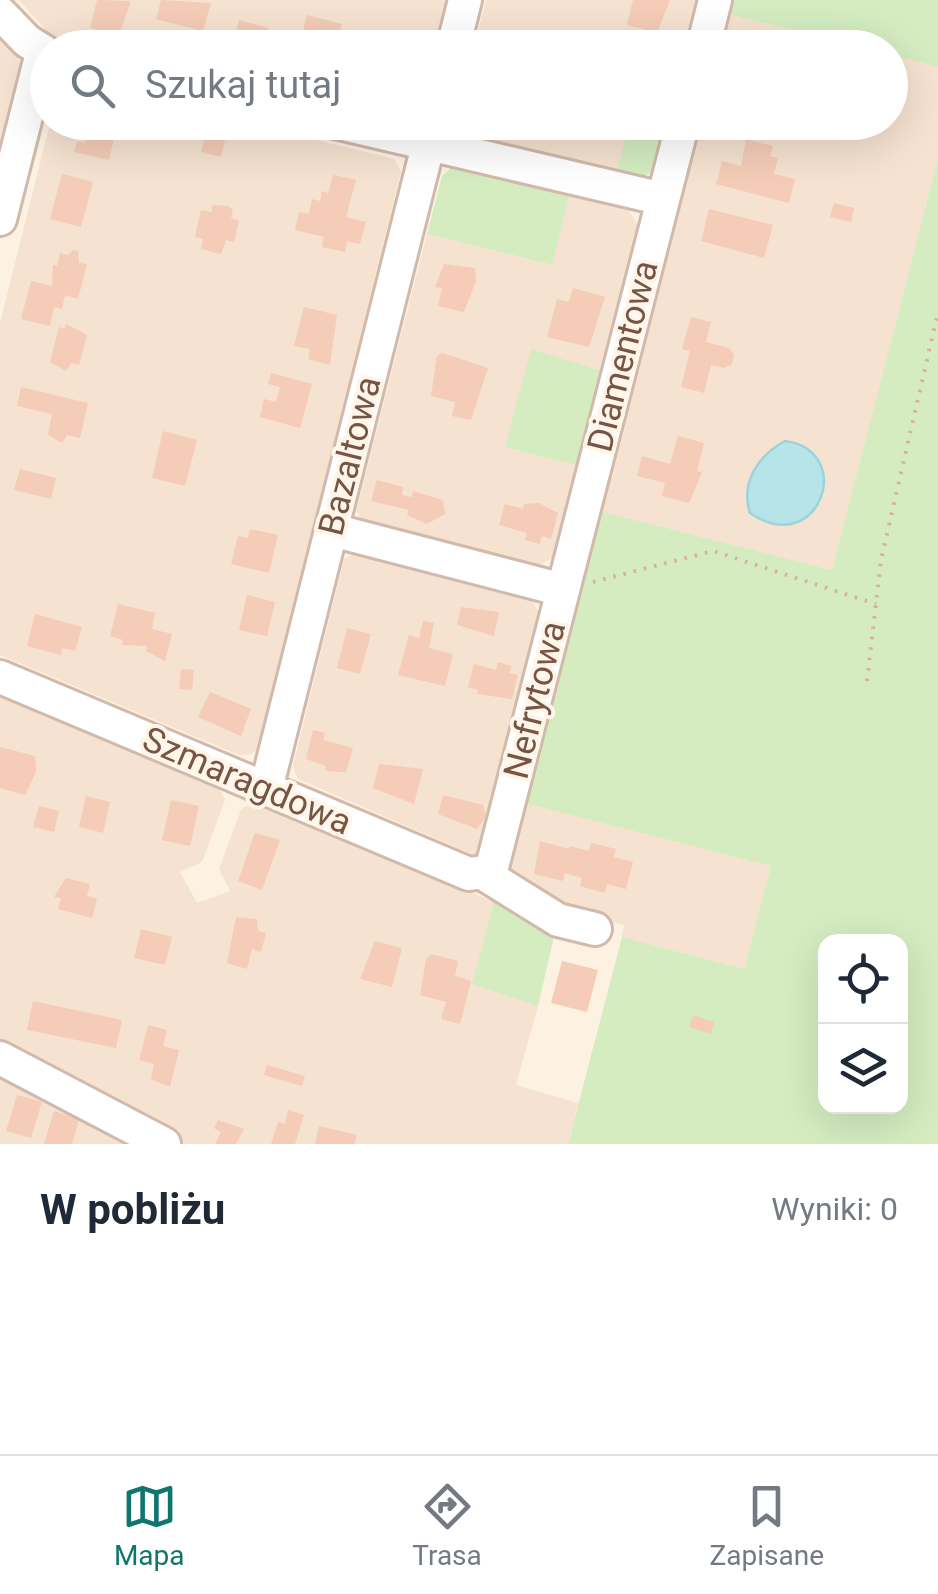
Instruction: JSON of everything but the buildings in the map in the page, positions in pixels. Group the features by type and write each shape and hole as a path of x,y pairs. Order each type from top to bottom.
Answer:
{"street":[{"path":"458,30 466,0"},
{"path":"708,30 716,0"},
{"path":"0,13 30,40"},
{"path":"0,219 30,109"},
{"name":"Bazaltowa","path":"266,789 429,140"},
{"path":"456,140 663,199"},
{"name":"Diamentowa","path":"563,590 678,140"},
{"name":"Nefrytowa","path":"332,530 563,590 489,870"},
{"name":"Szmaragdowa","path":"0,677 469,874 489,870 558,920 595,929"},
{"path":"0,1058 164,1144"}],"path":[{"path":"867,681 881,560 938,312"},
{"path":"563,590 712,551 876,604"}],"shaded area":[{"path":"19,0 446,0 438,30 46,30"},
{"path":"486,0 707,0 699,30 478,30"},
{"path":"723,13 792,30 719,30"},
{"path":"0,38 23,64 0,156"},
{"path":"908,59 938,67 938,158 832,570 595,510 690,140 908,140"},
{"path":"46,140 316,140 394,159 401,172 258,749 248,755 239,755 0,655 0,323"},
{"path":"474,140 664,140 638,180"},
{"path":"569,196 629,211 646,238 611,374 505,447 587,468 565,551 538,566 363,523 356,511 427,234 551,265"},
{"path":"355,553 529,597 547,625 487,851 474,855 298,779 293,766 344,559"},
{"path":"0,696 218,786 225,800 202,862 180,872 197,903 230,891 219,869 241,810 253,802 494,902 473,983 538,1006 516,1085 578,1103 568,1144 182,1144 0,1047"},
{"path":"520,802 771,866 744,969 622,937 624,925 567,910 513,884 503,864"},
{"path":"0,1073 139,1144 0,1144"}],"green space":[{"path":"726,0 938,0 938,67 908,59 908,30 792,30 723,13"},
{"path":"625,140 671,140 665,164 638,180 616,175"},
{"path":"938,158 938,1144 568,1144 622,937 744,969 771,866 520,802 595,510 832,570"},
{"path":"453,166 569,196 552,265 427,234 442,176"},
{"path":"531,349 611,374 587,468 505,447"},
{"path":"494,902 555,932 538,1006 472,984"}],"water":[{"path":"785,441 807,449 820,463 824,481 810,514 795,523 774,524 750,513 748,491 760,462"}]}
